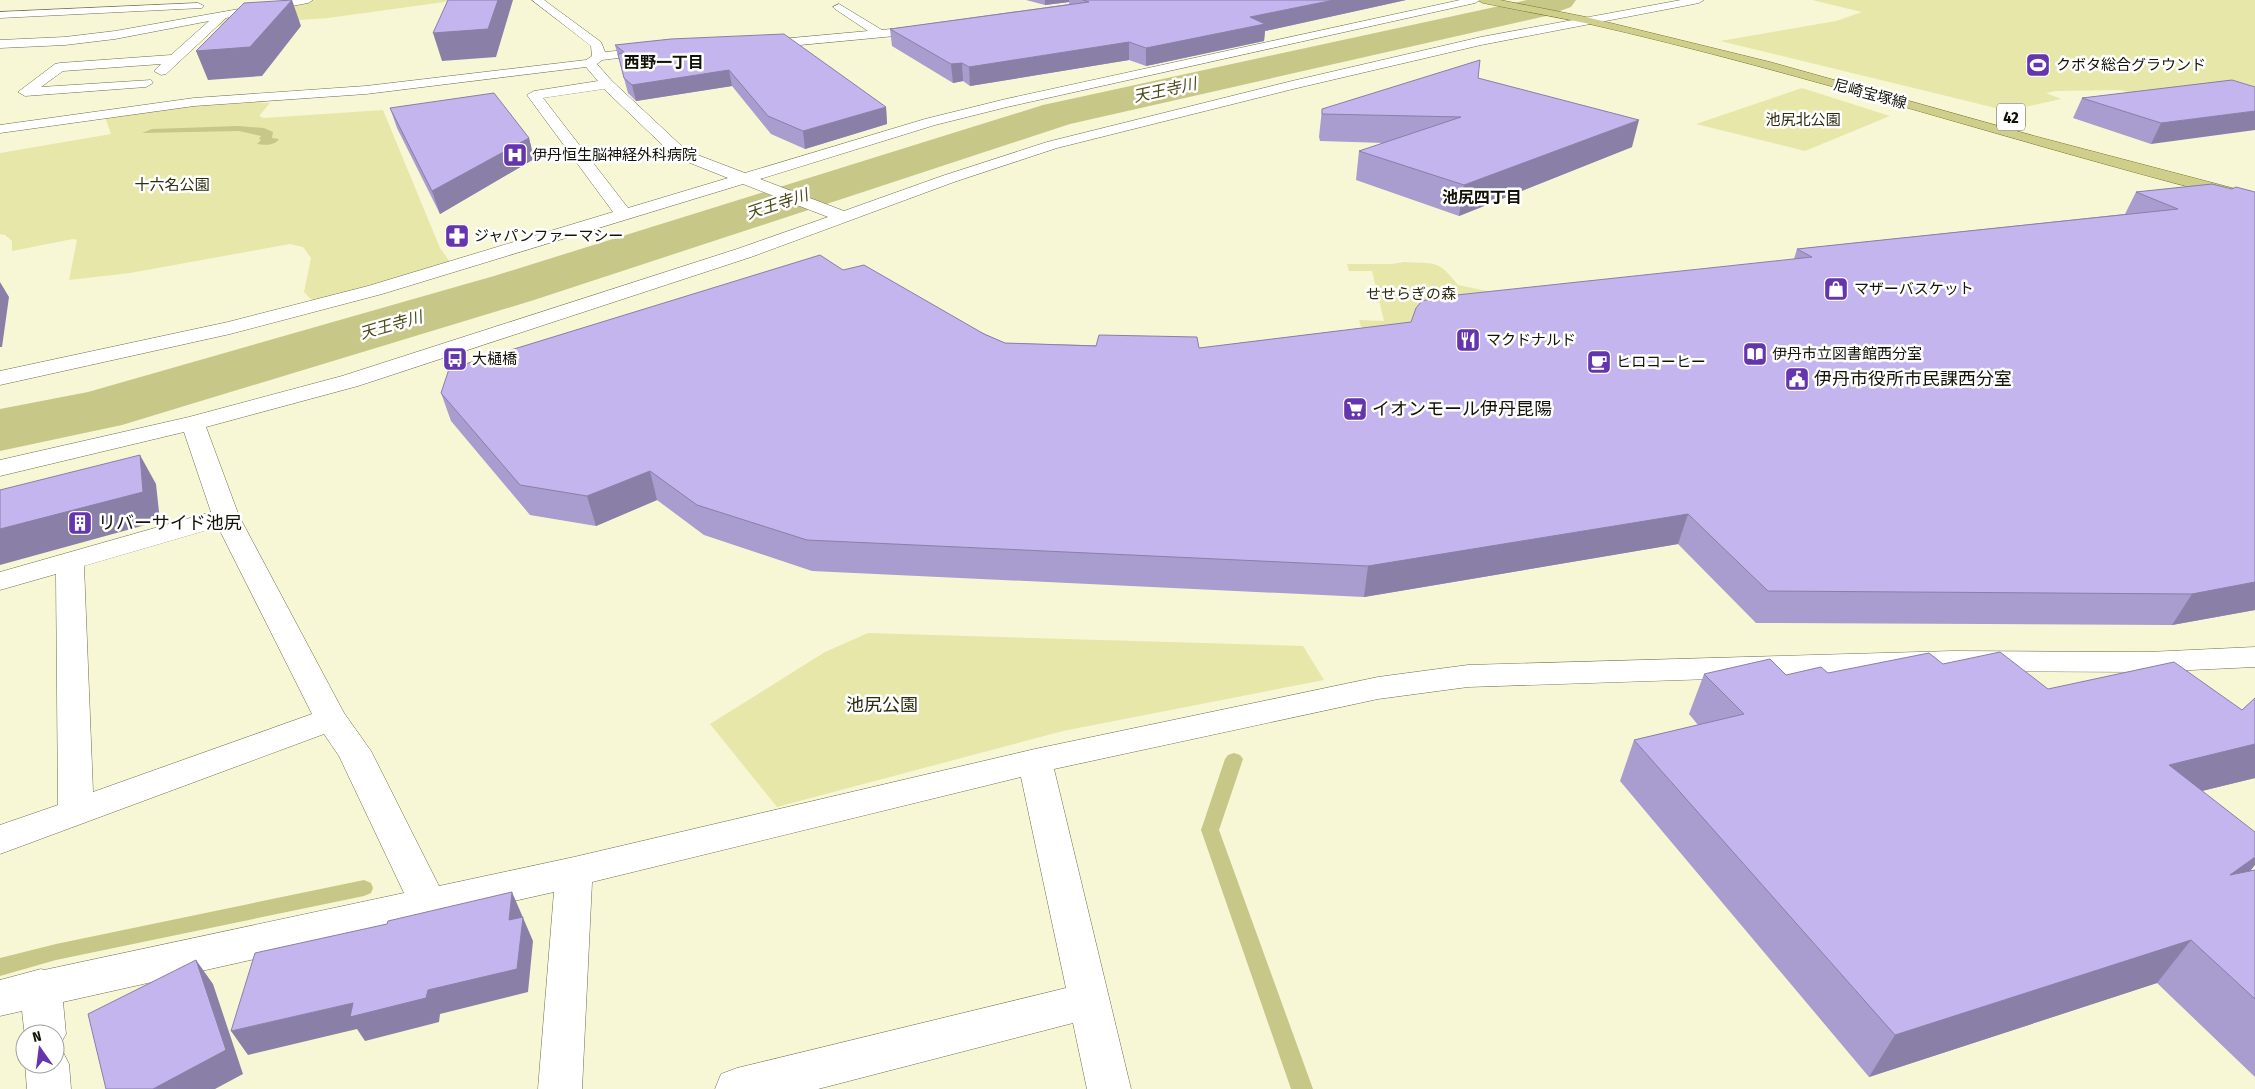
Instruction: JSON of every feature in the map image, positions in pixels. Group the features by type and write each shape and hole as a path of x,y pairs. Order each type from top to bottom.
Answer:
{"main road":[{"name":"尼崎宝塚線","path":"1482,0 1586,20 1765,65 2033,140 2255,199"},
{"name":"42","path":"1765,65 1828,73 1936,98"}],"street":[{"path":"28,54 176,0"},
{"path":"0,14 160,7 272,6 308,0"},
{"path":"537,0 597,45 594,60 607,84 681,154 838,215"},
{"path":"0,378 248,323 375,290 930,122 997,105 1482,0"},
{"path":"0,468 193,423 350,381 725,259 838,215 1052,145 1471,43 1698,0"},
{"path":"0,44 65,41 115,35 215,8"},
{"path":"127,110 124,106 174,59 215,8"},
{"path":"846,9 881,34"},
{"path":"46,25 90,10"},
{"path":"743,46 938,28"},
{"path":"0,40 28,31"},
{"path":"0,129 89,118 127,110 230,99 304,96 366,90 665,49"},
{"path":"146,84 25,92 60,67 174,59"},
{"path":"607,84 534,95 624,215"},
{"path":"193,423 226,516 331,719 354,751 428,903"},
{"path":"0,581 226,516"},
{"path":"70,561 76,812"},
{"path":"0,998 574,872 1035,761 1378,688 1468,676 1953,661 2148,662 2255,657"},
{"path":"0,840 331,719"},
{"path":"1035,761 1109,1089"},
{"path":"560,1089 574,872"},
{"path":"41,988 44,1024"},
{"path":"737,1089 1089,1001"},
{"path":"48,1074 49,1089"}],"green space":[{"path":"316,0 459,0 328,18 216,26 225,16"},
{"name":"クボタ総合グラウンド","path":"1812,0 2255,0 2255,100 2141,95 2120,90 2056,91 2046,93 2061,99 2008,111 1720,41 1836,21 1862,12"},
{"name":"池尻北公園","path":"1802,88 1890,116 1805,151 1696,124"},
{"name":"十六名公園","path":"260,101 261,103 270,103 259,116 264,118 383,110 440,248 451,263 314,302 304,292 311,258 303,247 290,244 130,273 69,280 77,240 73,239 12,251 12,241 5,235 0,234 0,153 111,134 105,117 180,105"},
{"name":"せせらぎの森","path":"1404,262 1435,264 1445,271 1458,285 1492,292 1413,328 1361,327 1359,320 1384,321 1372,271 1349,271 1347,264 1392,264"},
{"name":"池尻公園","path":"868,633 1303,646 1324,680 1063,731 777,807 710,724 825,652"}],"shaded area":[{"path":"238,126 264,128 273,132 272,138 279,139 272,144 263,145 257,144 261,140 259,139 261,136 239,131 142,133 152,129"}],"building":[{"path":"292,0 250,47 196,51 244,3"},
{"path":"448,0 498,0 488,29 433,33"},
{"path":"1083,0 1334,0 1250,17 1265,24 1146,48 1129,42 969,67 962,63 951,64 890,29 1089,2"},
{"path":"784,34 886,107 803,131 768,116 729,70 632,85 624,78 618,54 625,53 615,45 671,39"},
{"path":"1480,60 1478,78 1639,120 1464,185 1359,151 1461,117 1322,114 1322,109"},
{"path":"2232,80 2255,87 2255,111 2161,123 2082,98"},
{"path":"494,93 529,138 432,191 390,108"},
{"name":"イオンモール伊丹昆陽","path":"2212,184 2255,192 2255,582 2192,594 1768,591 1688,514 1368,566 807,540 697,505 650,471 587,496 520,485 441,393 449,369 820,255 843,270 864,265 984,334 1005,343 1096,346 1099,335 1197,337 1199,348 1411,322 1416,308 1422,301 1438,297 1812,257 1797,249 2178,209 2136,192"},
{"path":"140,455 143,492 0,529 0,490"},
{"path":"2000,652 2048,689 2174,662 2242,710 2255,698 2255,744 2169,765 2255,832 2255,857 2230,875 2255,870 2255,999 2191,940 1895,1035 1634,740 1744,714 1704,674 1770,659 1786,675 1821,667 1828,673 1929,653 1943,664"},
{"path":"512,892 509,920 523,917 517,969 428,990 426,998 350,1017 353,1003 231,1031 255,953 387,924 388,921"},
{"path":"196,960 226,1050 153,1089 106,1089 88,1014"}],"waterway":[{"name":"天王寺川","path":"0,430 98,411 514,288 1058,114 1546,6 1560,0"},
{"path":"1234,759 1210,830 1302,1089"},
{"path":"0,967 56,952 364,888"}],"place":[{"name":"クボタ総合グラウンド","path":"2038,65"},
{"name":"伊丹恒生脳神経外科病院","path":"515,155"},
{"name":"ジャパンファーマシー","path":"457,236"},
{"name":"マザーバスケット","path":"1836,289"},
{"name":"マクドナルド","path":"1468,340"},
{"name":"伊丹市立図書館西分室","path":"1755,354"},
{"name":"大樋橋","path":"455,359"},
{"name":"ヒロコーヒー","path":"1599,362"},
{"name":"伊丹市役所市民課西分室","path":"1797,379"},
{"name":"イオンモール伊丹昆陽","path":"1355,409"},
{"name":"リバーサイド池尻","path":"80,523"}],"district":[{"name":"西野一丁目","path":"664,62"},
{"name":"池尻四丁目","path":"1482,197"}]}
